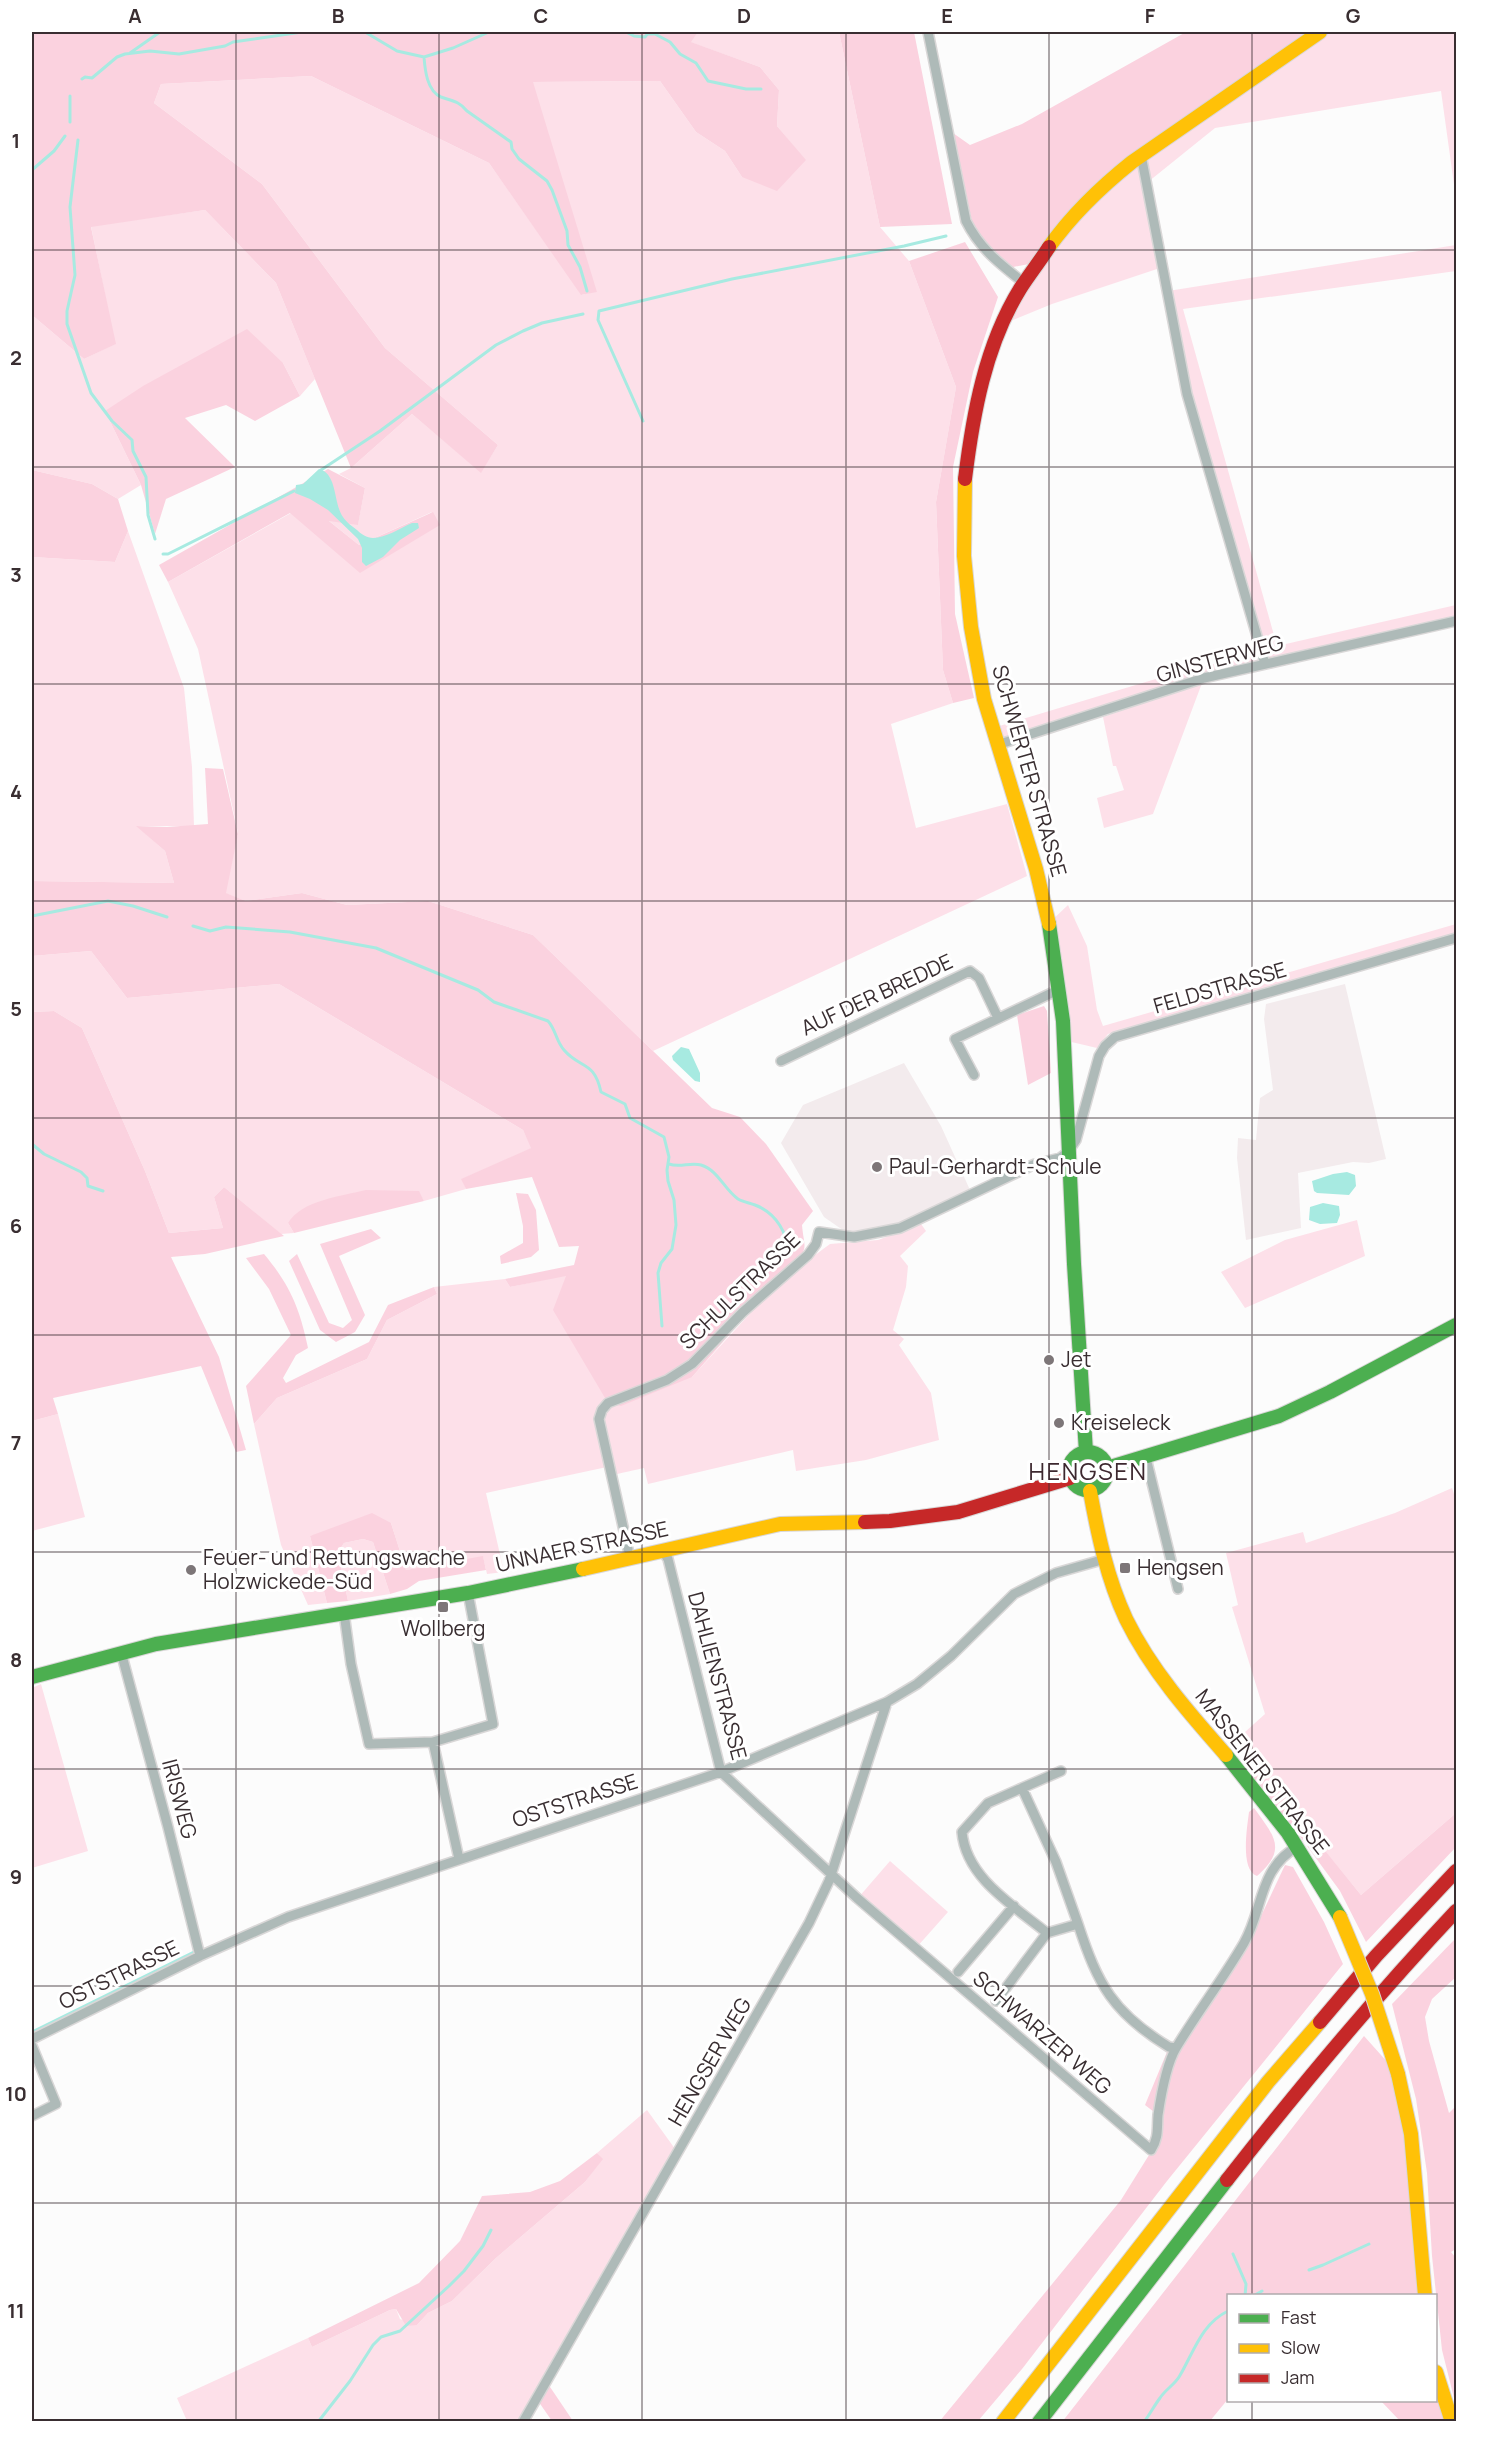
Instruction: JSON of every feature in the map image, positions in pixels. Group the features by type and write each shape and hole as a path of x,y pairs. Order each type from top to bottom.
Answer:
{"main road":[{"name":"SCHWERTER STRASSE","path":"1086,1452 1060,990 1038,874 985,704 969,616 961,524 963,472 970,424 981,381 1003,323 1024,283 1060,233 1084,205 1141,155 1320,32"},
{"path":"1107,1468 1278,1416 1330,1392 1456,1325"},
{"path":"1086,1452 1101,1457 1107,1468 1105,1480 1096,1489 1090,1491 1078,1488 1070,1478 1070,1463 1078,1455 1086,1452"},
{"name":"UNNAER STRASSE","path":"32,1677 121,1652 184,1639 468,1593 780,1524 890,1521 958,1512 1070,1478"},
{"name":"MASSENER STRASSE","path":"1090,1491 1105,1559 1128,1622 1159,1673 1298,1846 1340,1917 1362,1963 1383,2019 1398,2074 1412,2145 1425,2294"},
{"path":"1003,2421 1268,2082 1376,1956 1456,1871"},
{"path":"1039,2421 1295,2094 1397,1974 1456,1911"},
{"path":"1437,2375 1452,2421"}],"street":[{"path":"928,32 966,221 973,236 988,255 1024,283"},
{"path":"1141,155 1187,394 1265,664"},
{"name":"GINSTERWEG","path":"997,745 1204,678 1456,621"},
{"name":"FELDSTRASSE","path":"1068,1152 1076,1140 1100,1056 1115,1037 1456,938"},
{"name":"AUF DER BREDDE","path":"781,1061 970,971 979,978 998,1018"},
{"path":"974,1075 955,1039 1060,990"},
{"name":"SCHULSTRASSE","path":"628,1549 599,1419 608,1403 667,1380 693,1364 743,1312 808,1255 816,1244 819,1232 854,1237 900,1228 1035,1164 1060,1158 1068,1152"},
{"path":"1146,1458 1178,1589"},
{"name":"DAHLIENSTRASSE","path":"663,1551 668,1559 721,1772 832,1872"},
{"name":"OSTSTRASSE","path":"32,2039 200,1956 288,1917 721,1772 887,1702 917,1684 951,1656 1014,1594 1056,1573 1105,1559"},
{"path":"344,1613 351,1664 369,1744 433,1742 493,1724 468,1593"},
{"name":"IRISWEG","path":"121,1652 200,1956"},
{"name":"HENGSER WEG","path":"523,2421 810,1923 832,1872 887,1702"},
{"path":"433,1742 459,1859"},
{"path":"1047,1933 978,1875 963,1844 962,1832 988,1803 1061,1771"},
{"path":"1022,1788 1056,1862 1095,1972 1112,2000 1131,2020 1169,2047 1176,2048 1245,1941 1272,1868 1290,1850 1298,1846"},
{"name":"SCHWARZER WEG","path":"832,1872 857,1898 1151,2150 1157,2141 1158,2115 1176,2048"},
{"path":"958,1972 1014,1906"},
{"path":"996,2001 1047,1933 1078,1924"},
{"path":"32,2046 56,2104 32,2116"}],"shaded area":[{"path":"32,32 698,32 691,42 760,67 779,90 777,126 806,160 777,191 742,177 725,151 696,132 660,81 533,82 597,292 581,295 489,163 311,76 161,84 154,103 262,184 385,348 498,445 481,473 412,414 351,468 276,283 205,210 91,227 116,344 84,359 32,315"},
{"path":"698,32 839,32 880,227 909,261 956,387 936,502 943,670 953,703 891,724 916,828 1007,804 1027,876 653,1051 533,935 428,901 347,905 302,893 246,901 225,893 238,833 198,649 168,582 291,513 361,572 432,512 359,545 328,520 358,524 365,488 339,474 351,468 412,414 481,472 498,445 385,348 262,184 154,103 161,84 311,76 489,163 582,295 596,291 532,82 660,81 696,132 725,151 742,177 805,160 777,126 779,90 760,67 690,42"},
{"path":"839,32 914,32 952,224 880,227"},
{"path":"1186,32 1312,32 1138,153 1078,204 1029,264 1013,267 995,254 974,231 953,133 970,145 1022,124"},
{"path":"1326,32 1456,32 1456,199 1441,91 1215,128 1148,182 1143,158"},
{"path":"1140,161 1160,268 1052,304 1008,322 1021,293 1086,207"},
{"path":"205,210 276,283 315,379 300,396 283,363 105,411 141,485 118,499 92,484 32,470 32,315 84,359 115,344 91,226"},
{"path":"965,242 998,297 973,372 953,467 955,614 974,698 953,703 943,670 936,502 956,387 909,261"},
{"path":"1456,245 1456,271 1183,309 1277,646 1456,605 1456,617 1277,659 1269,658 1265,651 1189,392 1168,291"},
{"path":"247,329 283,363 300,396 255,421 226,405 185,418 235,467 166,499 155,534 141,485 105,411 143,386"},
{"path":"328,469 365,488 358,525 329,521 359,545 433,512 440,525 360,573 290,513 168,582 159,565"},
{"path":"32,470 92,484 118,499 128,531 115,562 32,557"},
{"path":"128,531 184,688 192,767 194,826 137,826 165,851 174,883 32,881 32,557 115,562"},
{"path":"1257,653 1254,664 1001,741 996,727 1169,675"},
{"path":"1202,683 1153,814 1104,828 1097,798 1124,790 1116,766 1113,766 1103,717"},
{"path":"205,768 223,769 238,834 226,893 246,901 302,893 347,905 428,901 533,935 712,1108 740,1117 766,1144 813,1211 802,1225 804,1248 801,1255 692,1377 621,1406 608,1403 553,1310 566,1276 510,1287 505,1279 574,1265 579,1246 559,1247 532,1177 466,1189 461,1179 531,1148 523,1130 279,984 127,998 91,951 32,956 32,881 174,883 165,851 136,826 167,827 208,824"},
{"path":"1068,905 1087,946 1097,1010 1103,1026 1456,924 1456,934 1108,1034 1097,1048 1063,1040 1049,923"},
{"path":"91,951 127,998 279,984 523,1130 532,1148 462,1179 466,1189 424,1201 418,1191 288,1223 294,1233 281,1234 224,1187 214,1197 223,1228 169,1233 145,1171 82,1028 54,1011 32,1012 32,956"},
{"path":"1345,984 1386,1159 1369,1163 1353,1162 1298,1173 1301,1228 1246,1240 1237,1158 1238,1138 1256,1140 1260,1098 1273,1090 1264,1019 1266,1004"},
{"path":"1044,1006 1047,1011 1051,1073 1028,1085 1017,1015"},
{"path":"54,1011 82,1028 145,1171 169,1233 223,1228 214,1197 224,1187 284,1236 205,1254 171,1257 219,1357 246,1450 236,1452 201,1366 53,1398 58,1414 32,1421 32,1012"},
{"name":"Paul-Gerhardt-Schule","path":"904,1063 941,1126 970,1190 898,1224 863,1233 847,1233 824,1217 781,1143 803,1105"},
{"path":"366,1190 419,1191 424,1201 294,1233 288,1223 294,1215 313,1204"},
{"path":"516,1193 528,1194 536,1210 539,1250 531,1257 501,1264 500,1256 523,1243 523,1226"},
{"path":"1357,1220 1365,1256 1245,1308 1221,1272 1285,1240"},
{"path":"921,1224 926,1231 900,1256 908,1266 906,1287 893,1330 904,1339 899,1345 931,1393 939,1440 866,1460 796,1471 793,1450 648,1484 644,1468 617,1474 607,1467 486,1493 504,1572 487,1574 483,1557 406,1570 391,1523 310,1536 327,1603 308,1605 281,1545 254,1424 277,1398 367,1359 387,1320 437,1294 434,1287 505,1279 510,1287 566,1275 692,1377 755,1308 830,1244 878,1240"},
{"path":"371,1229 381,1238 339,1256 365,1315 355,1332 336,1342 320,1330 289,1261 297,1254 329,1323 343,1328 352,1320 320,1244"},
{"path":"264,1254 281,1276 293,1298 308,1348 296,1355 283,1378 286,1383 369,1342 388,1305 434,1287 437,1294 387,1320 367,1359 277,1398 254,1424 246,1386 291,1335 269,1289 246,1258"},
{"path":"58,1414 85,1517 32,1531 32,1421"},
{"path":"1452,1488 1456,1500 1456,1813 1361,1895 1235,1741 1265,1714 1232,1607 1238,1605 1226,1553 1303,1532 1306,1543 1395,1513"},
{"path":"372,1513 391,1523 406,1570 483,1556 486,1570 419,1581 407,1589 390,1594 373,1542 363,1539 344,1543 338,1552 348,1601 327,1603 310,1536"},
{"path":"363,1539 373,1542 390,1594 348,1601 338,1552 344,1543"},
{"path":"41,1684 88,1851 32,1868 32,1688"},
{"path":"1255,1764 1361,1895 1456,1813 1456,1847 1366,1942 1340,1891 1302,1839 1247,1771"},
{"path":"1254,1808 1275,1842 1272,1858 1257,1876 1248,1866 1246,1857 1249,1812"},
{"path":"890,1861 948,1912 916,1948 858,1898"},
{"path":"1285,1865 1293,1867 1324,1922 1343,1964 1167,2181 1022,2369 978,2421 939,2422 1121,2200 1149,2155 1158,2115 1145,2105 1169,2047 1246,1948"},
{"path":"1456,1938 1456,1977 1432,1999 1425,2017 1429,2041 1449,2113 1456,2106 1456,2249 1451,2252 1456,2258 1456,2396 1454,2398 1442,2350 1432,2256 1427,2173 1416,2099 1392,2004"},
{"path":"1364,2036 1398,2074 1425,2294 1227,2294 1227,2400 1210,2421 1062,2422"},
{"path":"647,2110 678,2153 523,2421 187,2421 177,2398 308,2338 312,2347 396,2309 400,2319 417,2325 428,2313 452,2301 496,2258 585,2182 602,2159 597,2153"},
{"path":"597,2153 603,2159 585,2182 496,2258 452,2301 428,2313 417,2325 406,2326 396,2309 390,2310 312,2347 308,2338 419,2283 460,2241 482,2196 530,2192 560,2181"},
{"path":"1437,2375 1452,2421 1400,2421 1382,2402 1437,2402"},
{"path":"546,2381 573,2421 552,2421 536,2398"}],"water":[{"path":"319,469 325,472 332,483 343,517 364,535 373,538 383,536 412,523 418,523 419,528 400,540 383,557 366,566 362,562 362,548 358,539 328,510 295,493 296,485 303,484"},
{"path":"681,1047 689,1049 700,1073 700,1082 695,1081 673,1060 672,1056"},
{"path":"1347,1172 1355,1175 1356,1186 1349,1195 1314,1191 1312,1181"},
{"path":"1323,1203 1339,1206 1340,1215 1337,1223 1320,1224 1309,1220 1310,1207"}],"waterway":[{"path":"130,53 160,32"},
{"path":"82,79 92,78 117,57 125,54 150,51 179,54 225,46 233,42 302,32"},
{"path":"365,32 397,51 424,57 453,48 489,32"},
{"path":"626,32 634,36 645,37 649,32"},
{"path":"648,34 655,34 670,42 680,54 696,63 708,81 746,89 761,89"},
{"path":"424,57 428,80 436,94 458,103 511,142 512,149 519,159 547,181 567,231 568,245 580,267 587,291"},
{"path":"70,96 70,122"},
{"path":"32,170 54,151 65,136"},
{"path":"78,140 70,207 75,275 67,311 67,324 91,393 112,421 132,440 133,451 146,477 148,515 155,539"},
{"path":"643,421 598,320 599,311 732,279 946,236"},
{"path":"321,470 380,431 496,345 542,323 583,314"},
{"path":"163,554 168,554 294,491"},
{"path":"32,916 108,901 167,917"},
{"path":"193,926 210,931 226,927 290,932 376,948 478,990 494,1002 548,1021 564,1050 595,1075 601,1092 625,1104 630,1118 664,1137 669,1157 668,1181 674,1200 676,1225 672,1249 661,1263 658,1273 662,1326"},
{"path":"32,1144 44,1154 81,1172 87,1178 88,1186 103,1191"},
{"path":"669,1164 697,1164 707,1167 738,1199 769,1213 784,1232 788,1256"},
{"path":"32,2032 196,1951"},
{"path":"318,2422 350,2381 373,2345 381,2337 400,2331 449,2286 483,2246 491,2230"},
{"path":"1309,2270 1369,2244"},
{"path":"1233,2254 1246,2284 1245,2294"},
{"path":"1257,2294 1262,2291"},
{"path":"1144,2422 1162,2395 1175,2383 1211,2323 1227,2312"}],"traffic: fast":[{"path":"1049,924 1063,1021 1074,1264 1086,1452"},
{"path":"1107,1468 1279,1416 1330,1392 1456,1325"},
{"path":"1088,1452 1102,1457 1107,1471 1102,1485 1088,1490 1074,1485 1069,1471 1074,1457 1088,1452"},
{"path":"32,1677 156,1644 468,1593 583,1569"},
{"path":"1226,1755 1288,1833 1340,1917"},
{"path":"1039,2422 1227,2180"}],"traffic: slow":[{"path":"1049,247 1088,202 1132,162 1320,32"},
{"path":"965,479 964,556 971,627 984,699 1036,869 1049,924"},
{"path":"1090,1491 1104,1556 1113,1588 1126,1619 1159,1673 1226,1755"},
{"path":"583,1569 780,1524 865,1522"},
{"path":"1340,1917 1372,1994 1398,2074"},
{"path":"1003,2422 1268,2082 1320,2022"},
{"path":"1398,2074 1411,2134 1425,2294"},
{"path":"1437,2375 1452,2422"}],"traffic: jam":[{"path":"965,479 972,430 989,357 1008,311 1049,247"},
{"path":"865,1522 958,1512 1070,1478"},
{"path":"1320,2022 1376,1956 1456,1871"},
{"path":"1227,2180 1338,2043 1456,1911"}],"place":[{"name":"Paul-Gerhardt-Schule","path":"877,1167"},
{"name":"Jet","path":"1049,1360"},
{"name":"Kreiseleck","path":"1059,1423"},
{"name":"Hengsen","path":"1125,1568"},
{"name":"Feuer- und Rettungswache Holzwickede-Süd","path":"191,1570"},
{"name":"Wollberg","path":"443,1607"}],"district":[{"name":"HENGSEN","path":"1088,1472"}]}
